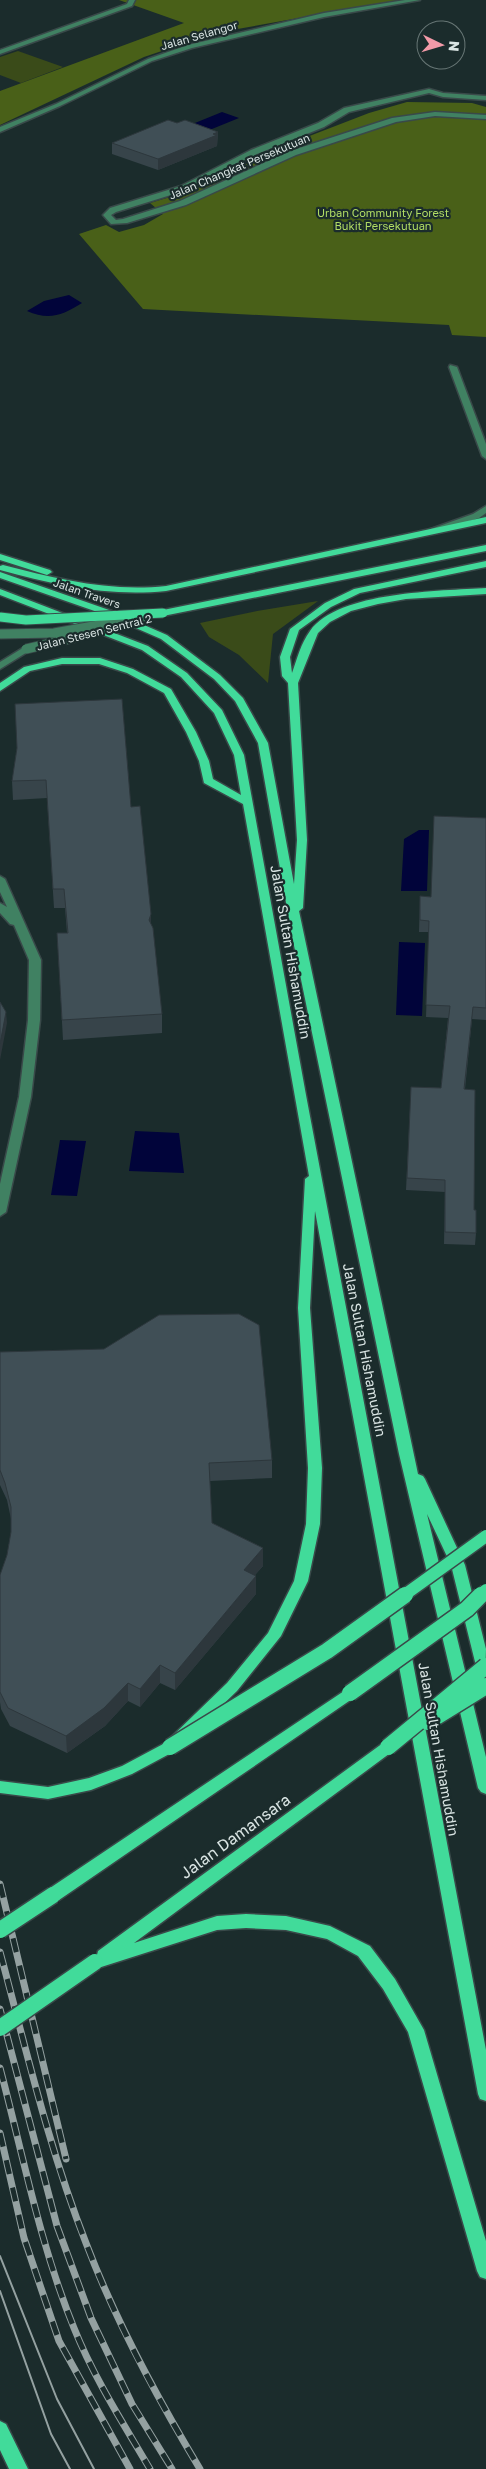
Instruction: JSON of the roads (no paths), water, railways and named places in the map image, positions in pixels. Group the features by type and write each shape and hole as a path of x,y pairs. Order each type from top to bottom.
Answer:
{"main road":[{"path":"1,570 66,586 135,591 213,580 433,530 486,520"},
{"path":"0,617 26,620 163,613 486,548"},
{"path":"0,556 79,580 168,587"},
{"path":"293,683 287,676 286,657 295,629 328,605 356,591 486,564"},
{"name":"Jalan Travers","path":"1,570 36,588 109,613 164,637"},
{"name":"Jalan Sultan Hishamuddin","path":"0,592 145,648 184,675 218,712 239,755 486,2094"},
{"path":"297,931 302,840 293,683 306,644 314,631 327,620 348,609 406,596 486,592"},
{"name":"Jalan Sultan Hishamuddin","path":"164,637 209,669 233,694 253,723 263,743 297,931 406,1454 486,1788"},
{"path":"0,688 27,669 62,661 100,661 130,670 168,691 191,732 204,761 208,781 247,802"},
{"path":"170,1747 232,1687 274,1636 301,1581 313,1524 315,1468 304,1308 312,1159"},
{"path":"406,1454 458,1565 486,1676"},
{"path":"0,1787 48,1794 92,1784 127,1770 170,1747 327,1651 486,1536"},
{"path":"0,1930 350,1693 466,1609 486,1590"},
{"name":"Jalan Damansara","path":"0,2028 96,1962 388,1747 486,1666"},
{"path":"388,1747 486,1686"},
{"path":"96,1962 217,1923 246,1921 286,1923 330,1933 364,1951 389,1984 416,2030 486,2271"},
{"path":"0,2430 19,2469"}],"street":[{"path":"0,52 130,5 132,0"},
{"name":"Jalan Selangor","path":"0,130 58,105 150,60 190,46 316,17 417,0"},
{"name":"Jalan Changkat Persekutuan","path":"486,98 444,95 429,91 347,110 321,124 254,152 184,188 113,210 107,215 114,222 124,221 183,203 292,153 395,120 435,114 486,117"},
{"path":"453,367 486,456"},
{"path":"433,530 476,516 486,509"},
{"path":"0,634 14,636 58,632 163,613"},
{"name":"Jalan Stesen Sentral 2","path":"0,666 26,649 140,622 163,613"},
{"path":"0,878 35,960 34,1020 25,1097 0,1212"},
{"path":"0,906 21,929"}],"tram line":[{"path":"0,2256 57,2399 94,2469"},
{"path":"0,2291 51,2434 70,2469"}],"railway":[{"path":"0,1884 66,2159"},
{"path":"0,1952 49,2135 86,2243 110,2301 138,2358 200,2469"},
{"path":"0,2009 57,2226 91,2318 132,2404 172,2469"},
{"path":"0,2068 33,2200 62,2297 91,2365 109,2400 150,2469"},
{"path":"0,2133 24,2238 59,2341 130,2469"}],"park label":[{"name":"Urban Community Forest Bukit Persekutuan","path":"383,218"}]}
